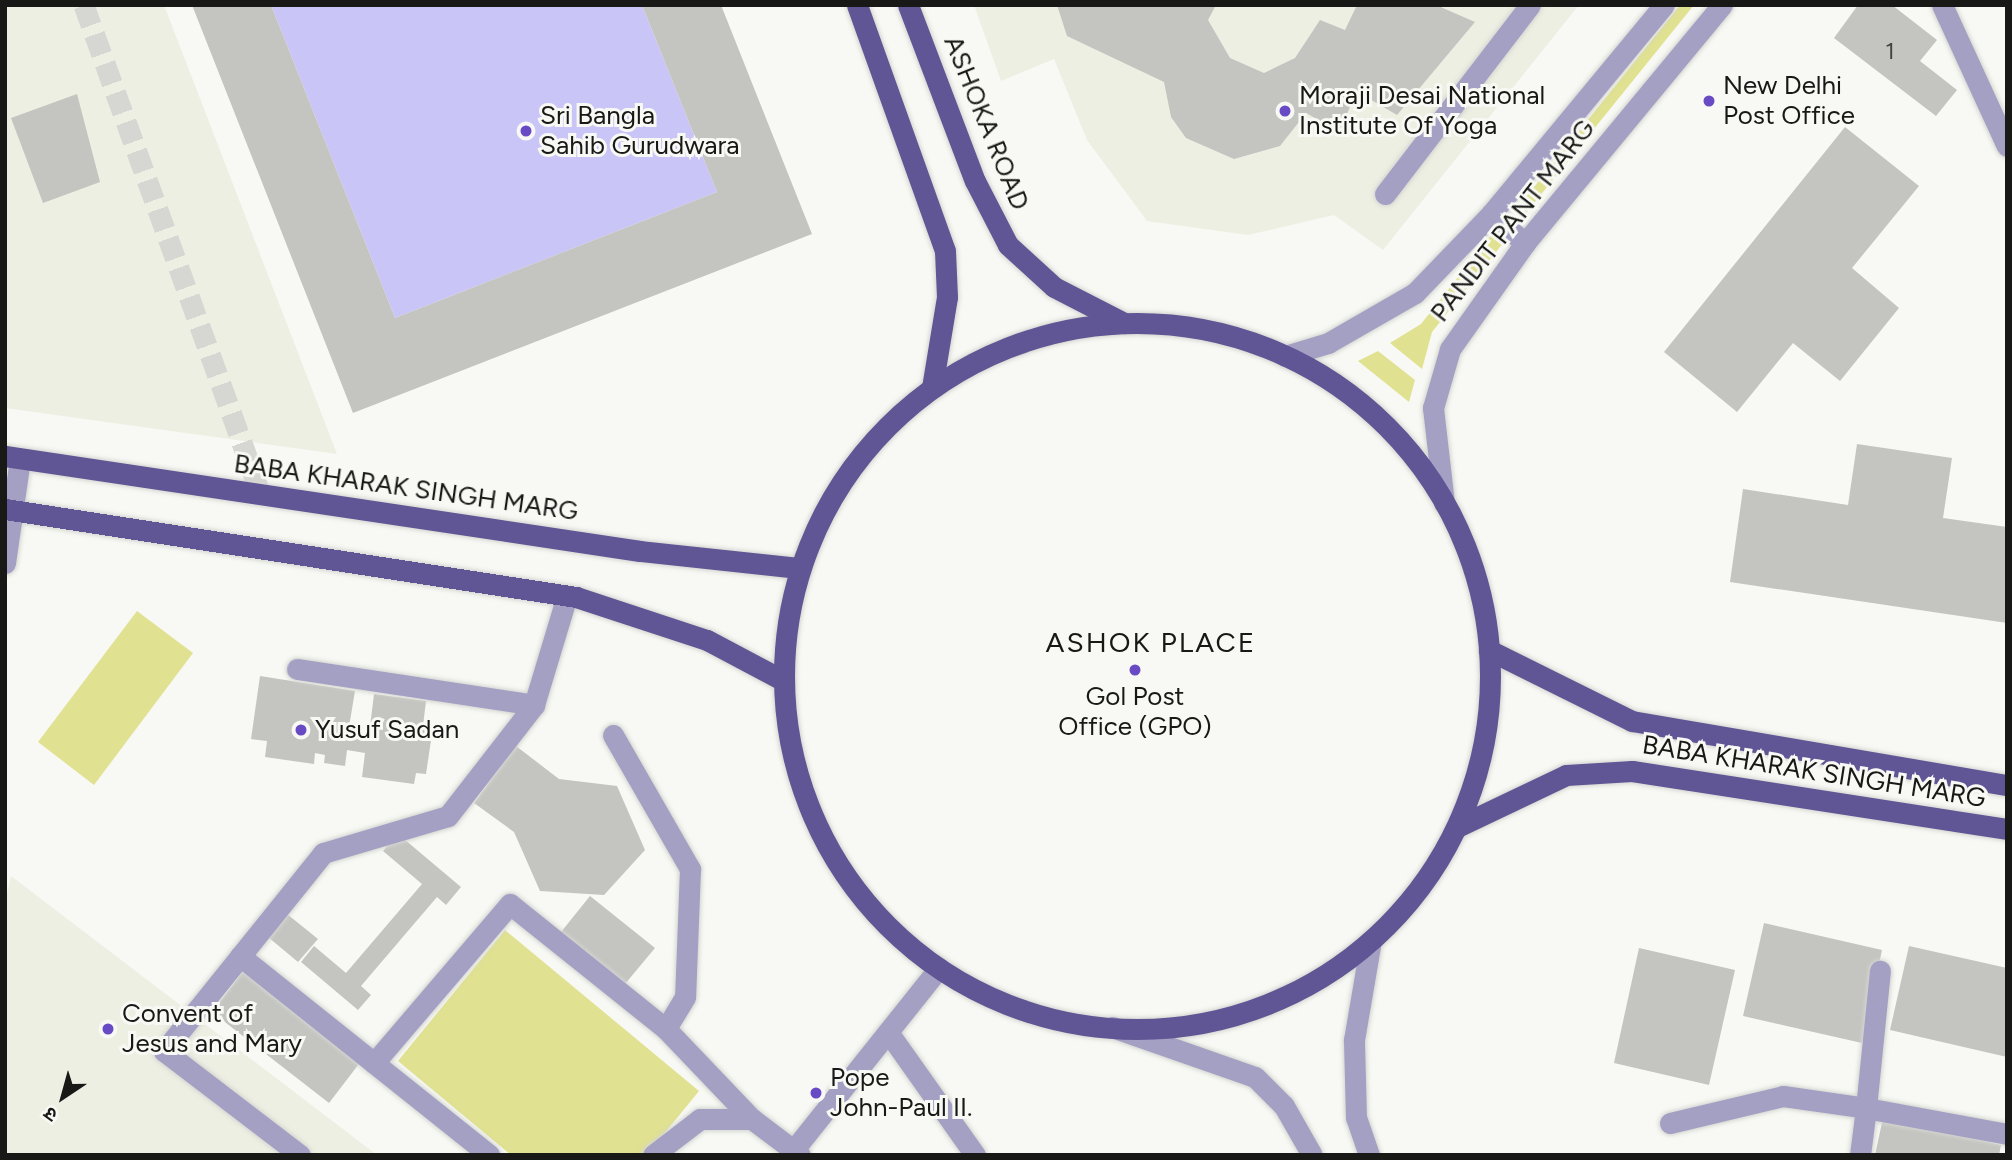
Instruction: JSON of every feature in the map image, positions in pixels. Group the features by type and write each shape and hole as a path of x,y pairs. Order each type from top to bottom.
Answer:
{"main road":[{"path":"857,5 945,251 947,297 932,388"},
{"name":"ASHOKA ROAD","path":"908,5 975,181 1008,245 1054,287 1126,324"},
{"path":"1126,324 1191,328 1285,356 1384,425 1444,503 1475,574 1489,650 1484,741 1457,827 1420,888 1371,941 1312,982 1266,1005 1164,1028 1112,1027 1010,1004 939,968 881,917 821,832 801,783 784,681 800,568 851,467 932,388 1024,341 1126,324"},
{"name":"BABA KHARAK SINGH MARG","path":"13,458 640,551 800,568"},
{"path":"10,510 566,596 707,640 784,681"},
{"name":"BABA KHARAK SINGH MARG","path":"1489,650 1632,721 2007,785"},
{"name":"BABA KHARAK SINGH MARG","path":"1457,827 1566,775 1632,771 2007,829"}],"street":[{"path":"1385,194 1530,5"},
{"name":"PANDIT PANT MARG","path":"1285,356 1393,311 1491,214 1664,5"},
{"name":"PANDIT PANT MARG","path":"1444,503 1433,438 1444,363 1525,243 1722,5"},
{"path":"1942,5 2007,146"},
{"path":"1491,214 1525,243"},
{"path":"5,563 13,458"},
{"path":"300,1155 164,1051 323,853 448,816 534,705 566,596"},
{"path":"297,669 534,705"},
{"path":"613,735 690,869 685,997 667,1029"},
{"path":"374,1063 510,904 667,1029 752,1119 798,1151 939,968"},
{"path":"1369,1155 1356,1118 1354,1040 1371,941"},
{"path":"240,956 489,1155"},
{"path":"1860,1155 1880,971"},
{"path":"1112,1027 1255,1077 1284,1106 1312,1155"},
{"path":"888,1032 975,1155"},
{"path":"1670,1123 1783,1096 2007,1134"},
{"path":"653,1155 701,1119 752,1119"}],"shaded area":[{"path":"5,5 164,5 337,454 5,408"},
{"path":"271,5 642,5 717,192 395,318"},
{"name":"Moraji Desai National Institute Of Yoga","path":"974,5 1579,5 1383,250 1334,215 1248,235 1147,221 1087,140 1054,59 1001,81"},
{"name":"Convent of Jesus and Mary","path":"11,876 377,1155 5,1155 5,902"}],"green space":[{"path":"1680,5 1694,5 1522,218 1514,212"},
{"path":"1496,229 1508,237 1432,332 1422,369 1390,343 1421,324"},
{"path":"1378,351 1415,380 1409,402 1358,361"},
{"path":"137,611 193,653 94,785 38,742"},
{"path":"505,930 699,1091 647,1155 511,1155 398,1061"}],"building":[{"path":"192,5 271,5 395,318 717,192 642,5 721,5 812,234 353,413"},
{"path":"1057,5 1216,5 1208,20 1230,58 1264,73 1295,58 1320,20 1345,30 1357,5 1436,5 1475,22 1397,115 1356,91 1340,132 1306,113 1280,146 1234,159 1186,138 1171,117 1164,82 1067,36"},
{"path":"1858,5 1892,5 1937,40 1920,61 1957,90 1936,116 1834,38"},
{"path":"77,94 100,182 43,203 11,118"},
{"path":"1845,127 1919,186 1852,268 1899,308 1840,381 1793,343 1737,412 1664,352"},
{"path":"1857,444 1952,458 1943,518 2007,527 2007,623 1730,582 1743,489 1848,505"},
{"name":"Yusuf Sadan","path":"260,676 355,691 348,733 369,735 374,694 426,701 423,726 433,727 426,774 416,773 414,784 362,777 365,753 347,750 345,766 324,763 325,755 315,753 314,764 265,757 267,741 251,739"},
{"path":"516,746 559,779 617,786 645,850 604,895 540,891 514,832 474,803"},
{"path":"398,834 461,887 446,905 437,897 361,986 371,995 358,1010 301,962 314,946 346,973 422,884 383,851"},
{"path":"590,896 655,948 625,984 561,932"},
{"path":"287,914 318,939 298,962 268,937"},
{"path":"1764,923 1882,950 1862,1043 1743,1016"},
{"path":"1909,946 2007,968 2007,1057 1890,1030"},
{"path":"1639,948 1735,970 1709,1085 1614,1063"},
{"path":"248,965 365,1056 329,1103 212,1012"},
{"path":"1883,1118 2001,1145 1999,1155 1875,1155"}],"tunnel":[{"path":"84,5 261,495"}],"place":[{"name":"New Delhi Post Office","path":"1709,101"},
{"name":"Moraji Desai National Institute Of Yoga","path":"1285,111"},
{"name":"Sri Bangla Sahib Gurudwara","path":"526,131"},
{"name":"Gol Post Office (GPO)","path":"1135,670"},
{"name":"Yusuf Sadan","path":"301,730"},
{"name":"Convent of Jesus and Mary","path":"108,1029"},
{"name":"Pope John-Paul II.","path":"816,1093"}],"district":[{"name":"ASHOK PLACE","path":"1151,642"}]}
